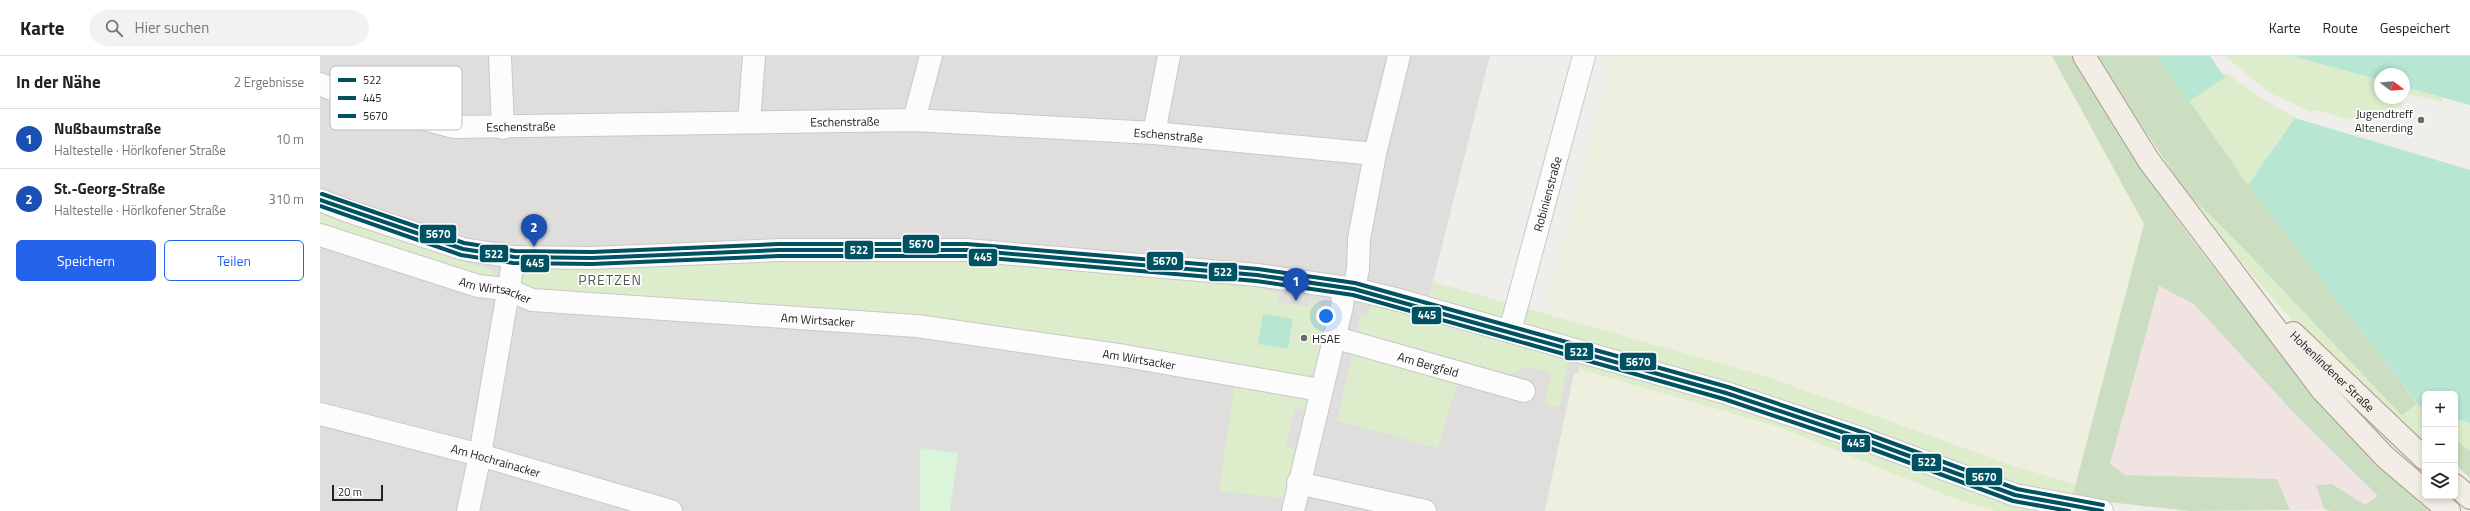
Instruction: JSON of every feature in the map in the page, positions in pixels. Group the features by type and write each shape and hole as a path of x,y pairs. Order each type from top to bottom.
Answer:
{"main road":[{"path":"2084,56 2149,161 2322,390 2385,457 2422,488"},
{"name":"Hohenlindener Straße","path":"2241,282 2422,456"},
{"path":"2458,488 2470,498"},
{"path":"2435,499 2449,511"}],"street":[{"path":"500,56 503,128"},
{"path":"749,122 754,56"},
{"path":"914,120 931,56"},
{"path":"1154,133 1169,56"},
{"path":"1293,511 1298,483 1333,337 1342,306 1358,269 1359,239 1375,154 1399,56"},
{"name":"Robinienstraße","path":"1510,331 1584,56"},
{"name":"Eschenstraße","path":"320,84 330,88"},
{"name":"Eschenstraße","path":"462,127 503,128 749,122 914,120 1154,133 1375,154"},
{"path":"320,200 345,210 463,249 514,257 592,258 779,250 967,250 1257,275 1349,289 1510,331 1726,393 1863,439 2015,495 2102,511"},
{"name":"Am Wirtsacker","path":"320,235 478,286 507,289 532,300 917,326 1125,356 1320,390"},
{"path":"468,511 480,455 507,289 514,257"},
{"name":"Am Bergfeld","path":"1333,337 1524,391"},
{"name":"Am Hochrainacker","path":"320,414 480,455 671,511"},
{"path":"1298,483 1425,511"}],"shaded area":[{"path":"320,56 1490,56 1425,313 1582,359 1578,373 1574,374 1545,511 320,511"},
{"path":"2159,286 2194,304 2295,414 2378,496 2365,505 2332,484 2317,485 2324,509 2290,510 2277,479 2125,475 2110,464"},
{"path":"1335,359 1347,361 1321,474 1310,471"},
{"path":"1295,409 1308,412 1299,450 1286,447"}],"green space":[{"path":"1614,56 2052,56 2144,224 2075,485 1699,358 1544,313"},
{"path":"2052,56 2072,56 2117,132 2167,205 2220,276 2295,366 2434,511 2330,511 2324,509 2316,485 2332,484 2365,505 2378,496 2295,414 2194,304 2159,286 2110,464 2125,475 2277,479 2290,510 2189,511 2072,498 2144,224"},
{"path":"2098,56 2158,56 2248,185 2417,403 2402,416 2245,250 2186,192 2139,122"},
{"path":"2158,56 2210,56 2225,78 2188,102"},
{"path":"2225,56 2292,56 2374,78 2374,104 2402,104 2401,108 2386,108 2387,111 2370,118 2357,116 2349,120 2317,110 2311,112 2270,93"},
{"path":"2292,56 2470,56 2470,105 2410,89 2410,68 2374,68 2374,78"},
{"path":"2221,73 2228,74 2256,95 2295,118 2248,185 2188,102 2224,79"},
{"path":"2410,89 2443,98 2442,102 2410,94"},
{"path":"2295,118 2470,170 2470,423 2458,420 2458,391 2422,391 2422,409 2248,185"},
{"path":"2186,192 2245,250 2402,416 2417,403 2422,407 2422,430 2420,433 2422,435 2422,445 2295,324 2230,249"},
{"path":"320,206 459,260 495,271 496,278 493,281 320,229"},
{"path":"907,256 1249,285 1279,294 1277,302 1308,307 1310,299 1319,304 1325,311 1327,320 1324,341 1316,372 1299,379 557,296 522,287 522,279 525,274 530,270 544,267"},
{"path":"1433,282 1765,376 2003,462 2075,485 2072,498 2040,492 1429,298"},
{"path":"1372,303 1563,353 1568,360 1560,407 1545,403 1551,374 1526,366 1505,379 1356,336 1361,315 1368,316"},
{"path":"1263,314 1293,319 1288,349 1258,344"},
{"path":"1353,351 1458,381 1438,448 1337,421"},
{"path":"2304,352 2378,430 2422,471 2422,476 2376,434"},
{"path":"1582,359 1731,401 2045,511 1996,511 1956,499 1779,427 1579,369"},
{"path":"1579,369 1779,427 1956,498 1996,511 1545,511 1574,374 1578,373"},
{"path":"1235,381 1304,397 1308,405 1308,412 1295,409 1286,447 1299,450 1289,499 1219,491"},
{"path":"2458,420 2470,423 2470,451 2458,441"},
{"path":"2458,441 2470,451 2470,478 2458,467"},
{"path":"920,448 958,453 950,511 920,511"}],"transit line":[{"name":"5670","path":"322,194 464,243 515,251 592,252 779,244 967,244 1258,269 1355,283 1728,387 1865,433 2017,489 2103,505"},
{"name":"522","path":"320,200 463,249 514,257 592,258 779,250 967,250 1257,275 1354,289 1726,393 1863,439 2015,495 2102,511"},
{"name":"445","path":"320,206 461,255 513,263 592,264 779,256 967,256 1256,281 1353,295 1724,399 1861,445 2013,501 2069,511"}],"place":[{"name":"Jugendtreff Altenerding","path":"2421,120"},
{"name":"St.-Georg-Straße","path":"534,247"},
{"name":"Nußbaumstraße","path":"1296,301"},
{"name":"HSAE","path":"1304,338"}],"district":[{"name":"PRETZEN","path":"610,279"}]}
